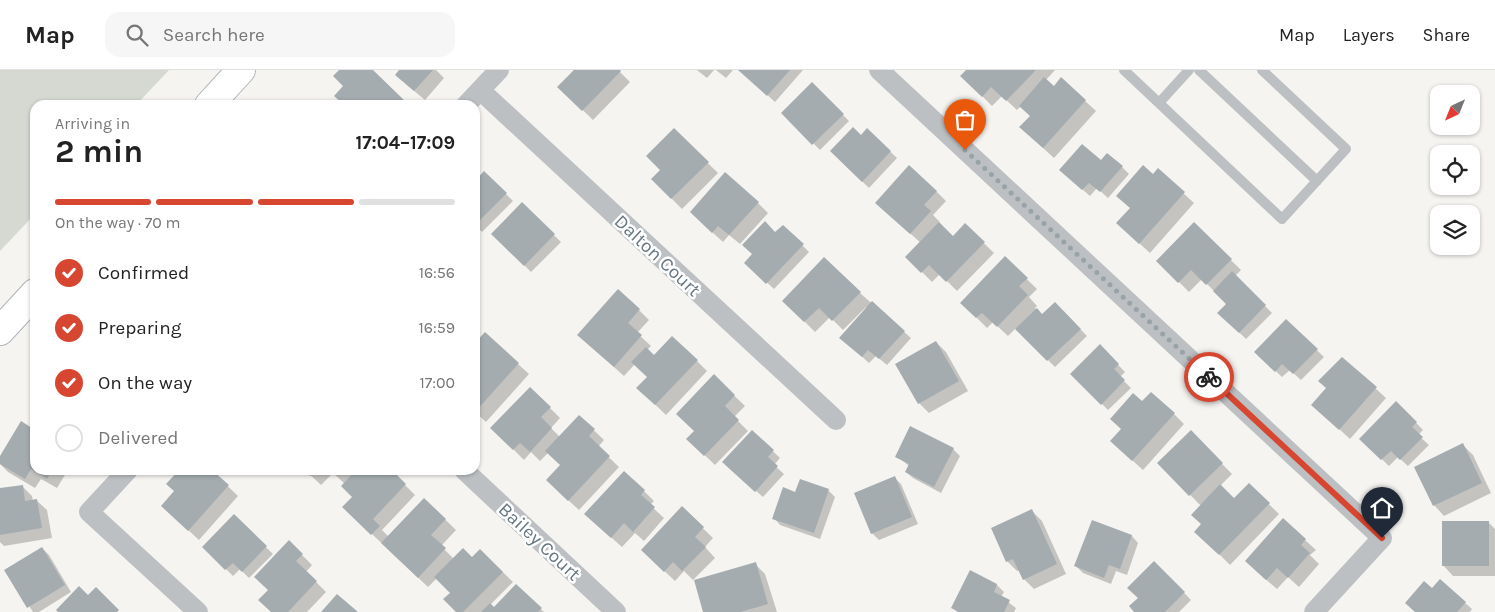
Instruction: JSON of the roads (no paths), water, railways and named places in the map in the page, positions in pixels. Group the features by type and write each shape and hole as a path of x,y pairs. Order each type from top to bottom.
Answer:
{"street":[{"path":"214,100 241,70"},
{"path":"471,100 499,70"},
{"path":"879,70 1382,538 1314,612"},
{"name":"Dalton Court","path":"480,90 836,420"},
{"path":"0,331 30,298"},
{"path":"123,475 89,512 198,612"},
{"name":"Bailey Court","path":"469,475 616,612"}],"lane":[{"path":"1124,70 1282,220 1346,149 1262,70"},
{"path":"1159,103 1189,70"},
{"path":"1199,70 1317,181"}]}
